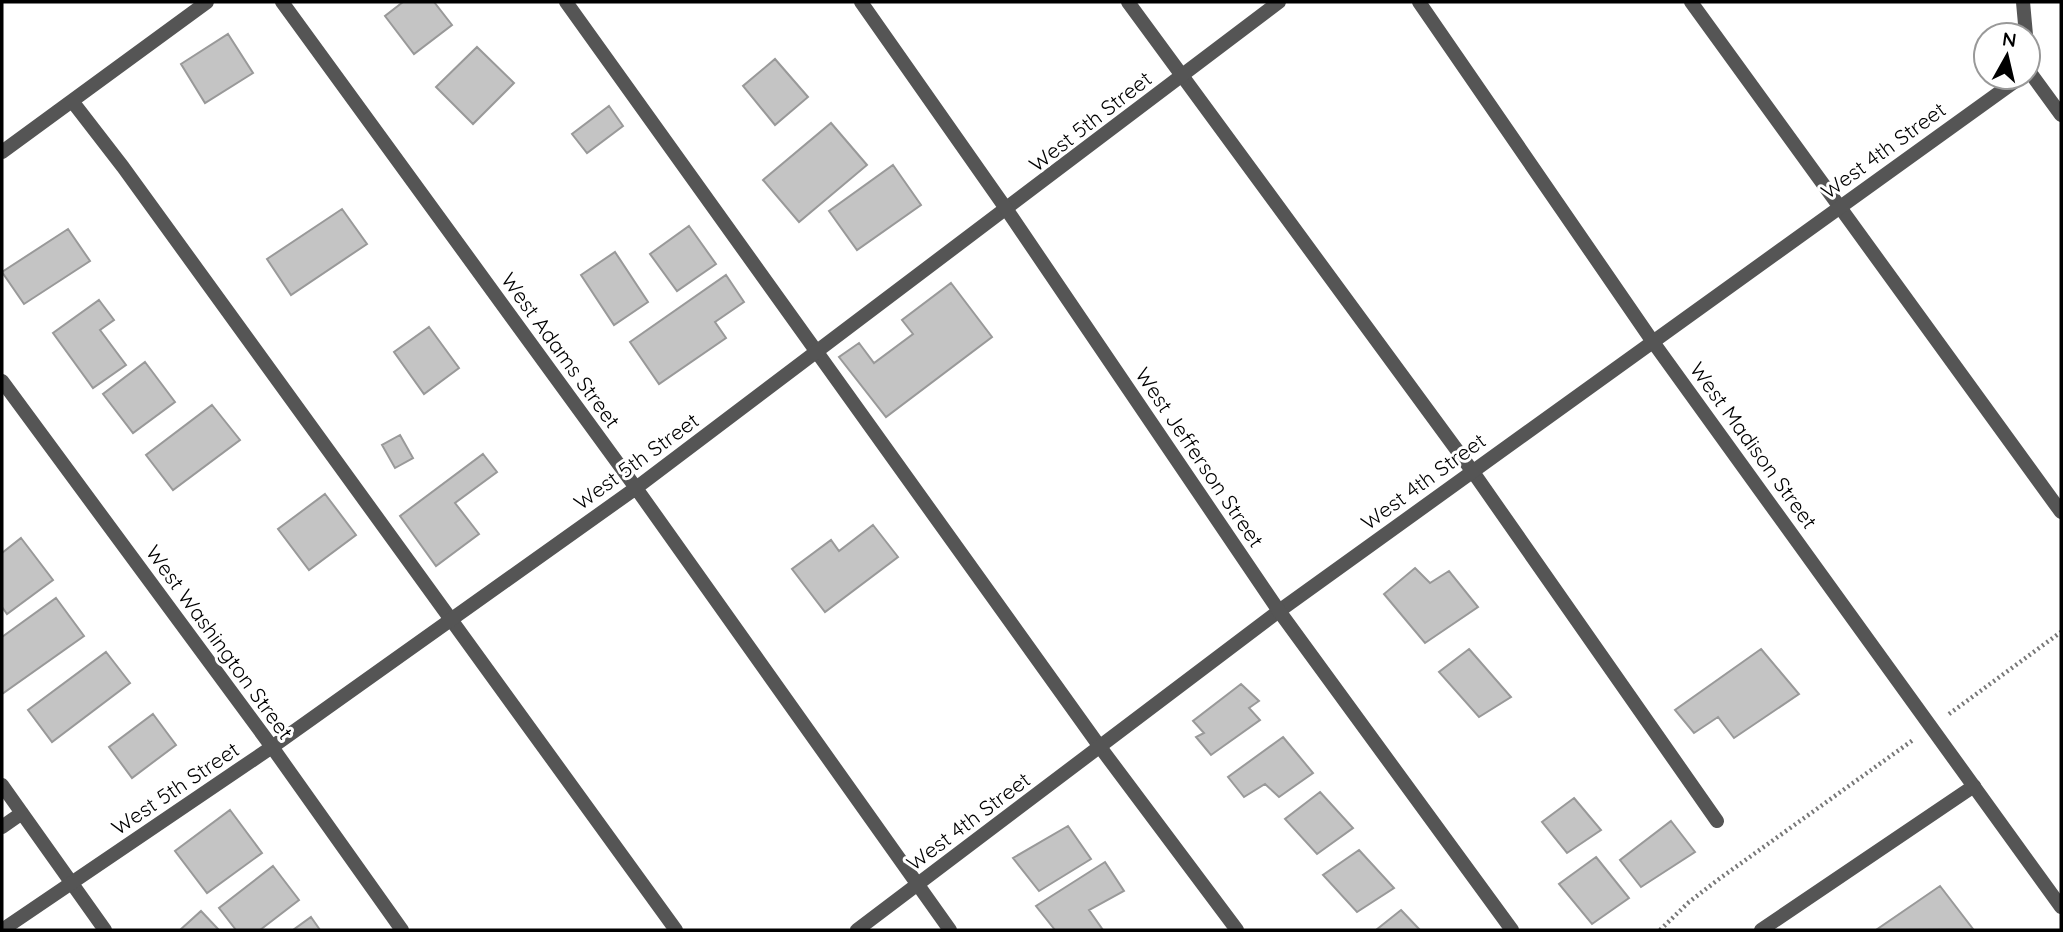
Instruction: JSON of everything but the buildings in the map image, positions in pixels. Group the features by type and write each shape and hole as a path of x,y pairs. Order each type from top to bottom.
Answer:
{"street":[{"path":"2,152 207,2"},
{"name":"West Adams Street","path":"282,2 636,488 950,930"},
{"path":"566,2 1100,747 1237,930"},
{"name":"West Jefferson Street","path":"861,2 1007,210 1279,611 1512,930"},
{"path":"1128,2 1473,472 1717,821"},
{"name":"West 5th Street","path":"2,930 272,747 636,488 1279,2"},
{"name":"West Madison Street","path":"1419,2 1653,342 2061,907"},
{"path":"1691,2 2061,512"},
{"path":"2023,2 2025,21"},
{"name":"West 4th Street","path":"857,930 1279,611 2001,91"},
{"path":"2041,91 2061,115"},
{"path":"72,101 131,178 449,621 676,930"},
{"name":"West Washington Street","path":"2,381 272,747 402,930"},
{"path":"2,785 105,930"},
{"path":"1761,930 1974,786"},
{"path":"2,827 22,813"}],"path":[{"path":"1660,930 1689,902 1719,879 2061,632"}]}
